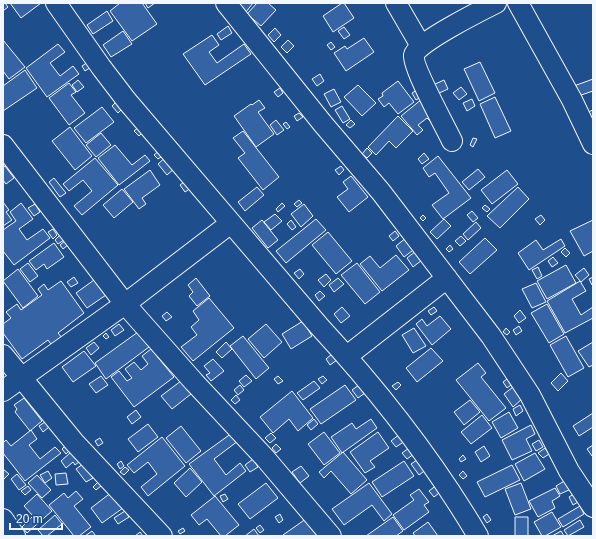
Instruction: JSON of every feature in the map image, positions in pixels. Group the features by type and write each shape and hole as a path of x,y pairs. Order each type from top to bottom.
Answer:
{"street":[{"path":"56,3 127,101 319,326 347,356 419,445 478,536"},
{"path":"226,3 318,118 381,192 491,336 526,389 569,471 593,507"},
{"path":"396,3 421,46"},
{"path":"452,141 419,74 414,60 414,54 417,49 438,35 496,3"},
{"path":"518,3 572,100 593,144"},
{"path":"3,145 125,304 194,382 265,458 331,536"},
{"path":"3,391 125,304 231,223"},
{"path":"347,356 447,278"},
{"path":"3,356 74,442 162,536"},
{"path":"3,519 15,536"}],"building":[{"path":"3,3 5,3 8,7 3,11"},
{"path":"10,3 41,3 21,18"},
{"path":"120,3 142,3 157,24 132,41 110,11"},
{"path":"145,3 155,3 148,8"},
{"path":"235,3 253,3 246,12"},
{"path":"257,3 268,3 276,10 261,26 247,14"},
{"path":"344,3 354,18 333,32 323,16"},
{"path":"107,11 113,21 93,34 87,25"},
{"path":"228,26 232,33 221,40 217,34"},
{"path":"344,27 350,35 344,39 338,31"},
{"path":"275,28 281,35 274,42 268,35"},
{"path":"123,31 132,44 111,57 103,45"},
{"path":"212,35 219,45 209,52 217,63 244,44 251,54 205,85 183,54"},
{"path":"364,38 374,52 346,71 334,53 345,46 347,49"},
{"path":"3,40 25,67 9,79 3,71"},
{"path":"288,40 294,46 287,53 281,47"},
{"path":"331,42 335,47 331,50 327,45"},
{"path":"58,44 65,52 50,63 60,76 73,66 79,74 47,97 26,68"},
{"path":"88,62 91,67 85,71 82,66"},
{"path":"480,62 495,93 479,101 464,69"},
{"path":"25,70 37,88 3,111 3,86"},
{"path":"320,74 324,81 317,86 312,79"},
{"path":"593,79 593,91 578,96 574,86"},
{"path":"78,80 84,87 77,92 72,85"},
{"path":"444,80 448,89 437,94 433,85"},
{"path":"398,81 414,102 398,114 389,103 384,107 378,99 383,96 382,93"},
{"path":"69,83 76,92 71,95 85,113 69,125 49,98"},
{"path":"358,85 376,103 362,116 344,97"},
{"path":"461,87 467,94 459,100 453,93"},
{"path":"280,88 283,93 278,97 274,92"},
{"path":"420,88 424,95 416,100 412,93"},
{"path":"334,89 341,102 331,107 324,94"},
{"path":"495,97 511,131 495,138 480,104"},
{"path":"119,99 125,106 118,113 112,106"},
{"path":"422,99 433,124 427,118 418,125 423,130 417,135 401,116"},
{"path":"472,99 475,106 467,111 463,103"},
{"path":"259,100 265,108 258,112 274,134 256,147 234,116"},
{"path":"342,106 350,119 343,123 335,110"},
{"path":"102,107 114,122 86,143 74,128"},
{"path":"593,110 593,118 591,119 588,112"},
{"path":"299,113 303,117 297,121 294,116"},
{"path":"398,116 413,131 396,148 389,141 376,155 368,147"},
{"path":"276,120 284,130 277,135 270,125"},
{"path":"351,120 355,124 350,128 346,125"},
{"path":"286,122 290,127 287,129 283,124"},
{"path":"140,126 144,131 139,136 134,131"},
{"path":"70,127 92,156 75,170 52,141"},
{"path":"243,131 279,177 263,190 238,158 245,153 233,138"},
{"path":"101,133 111,145 96,157 86,145"},
{"path":"473,138 477,139 473,147 470,145"},
{"path":"115,145 132,165 145,155 150,161 119,185 98,158"},
{"path":"367,148 372,153 367,158 362,154"},
{"path":"160,150 164,155 158,159 154,155"},
{"path":"424,153 429,159 422,164 418,159"},
{"path":"438,156 471,198 443,219 432,205 449,193 435,173 429,177 423,168"},
{"path":"166,157 175,168 167,175 158,164"},
{"path":"95,158 118,185 82,215 74,206 92,191 83,180 69,191 63,184"},
{"path":"5,166 14,178 6,184 3,180 3,167"},
{"path":"341,166 344,170 339,175 335,170"},
{"path":"478,169 485,177 469,190 462,182"},
{"path":"150,170 160,185 142,198 146,204 139,209 124,189"},
{"path":"507,170 518,184 492,204 481,190"},
{"path":"351,176 368,197 349,212 337,197 348,189 343,182"},
{"path":"54,178 66,193 60,197 49,182"},
{"path":"188,179 194,186 185,192 180,185"},
{"path":"257,187 264,195 245,211 238,202"},
{"path":"518,187 529,199 500,228 487,216"},
{"path":"122,189 133,202 114,218 103,205"},
{"path":"299,200 302,203 297,207 294,204"},
{"path":"3,202 9,210 6,212 12,220 3,226"},
{"path":"21,203 33,219 19,229 27,240 43,229 50,238 14,265 3,251 3,230 16,221 10,212"},
{"path":"282,203 285,206 278,212 276,209"},
{"path":"35,204 40,212 34,216 28,208"},
{"path":"304,204 313,216 301,227 291,214"},
{"path":"485,205 490,209 487,212 482,208"},
{"path":"472,211 478,218 473,222 467,215"},
{"path":"275,214 282,221 271,230 264,222"},
{"path":"423,215 426,218 423,221 420,218"},
{"path":"541,215 545,220 540,225 535,219"},
{"path":"316,219 326,230 286,263 276,251"},
{"path":"444,219 451,226 437,239 430,232"},
{"path":"262,220 278,240 268,248 252,228"},
{"path":"291,220 296,227 292,230 287,224"},
{"path":"593,220 593,251 584,256 570,231"},
{"path":"476,222 481,228 468,240 463,234"},
{"path":"53,229 57,235 53,239 48,232"},
{"path":"395,231 399,236 393,241 389,236"},
{"path":"328,232 352,261 336,274 312,245"},
{"path":"60,235 64,240 58,244 55,240"},
{"path":"461,236 466,241 460,246 455,241"},
{"path":"407,237 416,248 404,257 396,246"},
{"path":"485,238 497,250 470,274 459,262"},
{"path":"561,239 565,246 529,270 518,253 536,240 543,250"},
{"path":"66,240 69,244 63,249 60,245"},
{"path":"54,243 64,257 47,269 44,264 36,270 29,261"},
{"path":"450,245 453,249 449,252 446,249"},
{"path":"565,248 570,253 566,257 561,252"},
{"path":"416,251 422,260 413,267 407,258"},
{"path":"396,255 409,270 382,291 360,264 370,256 380,268"},
{"path":"553,257 558,263 552,267 548,261"},
{"path":"28,263 38,276 30,282 20,269"},
{"path":"357,263 380,292 365,304 341,275"},
{"path":"566,265 576,283 547,299 537,281"},
{"path":"538,267 542,276 537,279 532,270"},
{"path":"584,268 589,275 581,282 575,275"},
{"path":"18,269 38,296 23,308 3,281"},
{"path":"300,269 304,274 299,279 294,273"},
{"path":"326,274 331,280 324,287 318,280"},
{"path":"74,277 78,283 71,287 67,282"},
{"path":"593,277 593,285 592,285 589,279"},
{"path":"196,278 210,296 197,306 189,296 193,292 188,285"},
{"path":"338,278 344,284 334,292 329,285"},
{"path":"94,280 106,295 87,308 76,293"},
{"path":"61,281 84,313 58,333 63,339 53,347 48,340 22,359 3,333 3,324 11,318 6,312 17,304 21,310 42,295 38,289 44,284 48,290"},
{"path":"580,281 586,291 572,299 581,315 593,307 593,318 565,333 547,301"},
{"path":"536,283 546,302 532,308 522,289"},
{"path":"320,291 325,296 319,301 315,295"},
{"path":"209,298 234,328 193,361 181,347 197,335 191,327 199,320 193,311"},
{"path":"547,304 564,334 549,343 531,313"},
{"path":"342,307 350,316 341,323 334,314"},
{"path":"434,307 437,311 431,315 428,311"},
{"path":"520,310 526,318 519,323 514,316"},
{"path":"167,312 172,317 166,321 162,316"},
{"path":"440,316 451,329 432,345 416,324 422,319 427,326"},
{"path":"303,321 312,336 291,349 282,334"},
{"path":"119,324 124,330 115,336 111,330"},
{"path":"266,324 282,342 264,358 248,339"},
{"path":"519,326 522,331 516,335 513,330"},
{"path":"414,328 426,346 413,353 402,335"},
{"path":"506,328 510,332 507,335 503,332"},
{"path":"138,332 149,347 106,379 95,363"},
{"path":"106,333 109,337 106,339 103,336"},
{"path":"243,336 269,368 256,379 230,346"},
{"path":"566,336 584,368 568,377 550,345"},
{"path":"94,342 99,348 91,355 86,348"},
{"path":"226,342 232,349 222,358 216,352"},
{"path":"593,342 593,365 589,367 578,351"},
{"path":"431,348 443,361 417,382 406,368"},
{"path":"151,349 174,377 134,407 111,377 119,371 127,381 132,378 125,369 134,362 141,370 148,364 142,356"},
{"path":"84,351 96,366 73,382 62,367"},
{"path":"332,354 337,360 330,365 326,359"},
{"path":"213,359 224,371 211,381 206,375 210,373 204,366"},
{"path":"478,363 486,373 481,377 506,408 489,421 456,380"},
{"path":"561,373 568,381 558,391 551,383"},
{"path":"246,375 252,381 244,387 239,381"},
{"path":"101,376 108,385 96,393 89,384"},
{"path":"278,376 283,381 278,384 274,379"},
{"path":"323,376 327,380 322,384 318,379"},
{"path":"511,376 515,382 507,388 503,382"},
{"path":"181,381 191,394 172,409 161,396"},
{"path":"314,381 320,388 303,400 297,393"},
{"path":"398,382 401,385 396,390 392,386"},
{"path":"240,385 244,390 238,395 234,390"},
{"path":"345,385 356,400 321,424 310,409"},
{"path":"359,385 365,393 358,398 352,390"},
{"path":"513,387 522,399 513,407 504,394"},
{"path":"292,391 313,418 298,431 289,419 273,433 260,417"},
{"path":"236,395 240,400 235,404 231,400"},
{"path":"24,398 42,421 30,431 15,412 17,409 14,405"},
{"path":"470,400 480,412 464,425 454,412"},
{"path":"520,405 523,411 516,416 513,409"},
{"path":"136,410 141,417 132,424 127,417"},
{"path":"509,412 518,428 501,438 492,422"},
{"path":"593,413 593,427 579,436 573,426"},
{"path":"482,415 492,428 471,444 461,432"},
{"path":"314,419 318,424 311,430 307,425"},
{"path":"371,419 377,428 342,453 331,437 352,423 356,429"},
{"path":"45,422 49,427 43,432 39,426"},
{"path":"148,424 158,437 138,452 128,439"},
{"path":"531,425 535,434 526,439 532,451 512,460 502,440"},
{"path":"181,426 201,451 186,463 166,438"},
{"path":"31,430 37,439 29,445 40,459 55,447 61,453 25,481 3,453 3,443 6,440 11,446"},
{"path":"324,432 340,453 324,465 308,444"},
{"path":"378,432 389,448 370,461 375,467 365,473 350,452"},
{"path":"232,433 238,441 214,459 226,475 240,463 246,471 214,496 189,464"},
{"path":"271,433 276,438 270,443 265,438"},
{"path":"400,434 405,441 396,447 391,441"},
{"path":"162,437 185,466 148,496 141,487 157,474 148,462 134,473 127,465"},
{"path":"100,438 103,443 98,446 95,441"},
{"path":"539,440 543,447 536,451 532,444"},
{"path":"276,444 281,449 276,453 272,448"},
{"path":"66,445 70,450 66,454 62,449"},
{"path":"593,445 593,456 592,456 587,449"},
{"path":"484,446 490,456 481,462 475,452"},
{"path":"409,448 414,454 407,459 402,453"},
{"path":"545,448 549,454 543,458 538,453"},
{"path":"343,452 367,480 351,494 331,471 324,478 319,472"},
{"path":"70,453 80,461 75,465 73,462 66,468 61,461"},
{"path":"535,453 545,469 524,481 515,464"},
{"path":"463,455 466,459 461,462 459,459"},
{"path":"420,458 427,469 419,475 411,464"},
{"path":"253,459 258,467 250,472 245,465"},
{"path":"121,461 124,466 120,469 117,464"},
{"path":"404,461 414,476 382,497 372,482"},
{"path":"83,464 93,478 86,482 76,469"},
{"path":"512,465 520,480 485,497 477,482"},
{"path":"301,466 309,476 300,483 292,472"},
{"path":"125,467 129,470 124,475 120,472"},
{"path":"190,468 202,482 186,497 174,483"},
{"path":"3,469 9,474 3,480"},
{"path":"48,471 52,478 45,483 40,475"},
{"path":"463,471 467,476 463,479 459,475"},
{"path":"66,473 68,484 56,485 55,474"},
{"path":"17,474 26,485 19,490 11,479"},
{"path":"37,475 51,490 42,498 28,483"},
{"path":"566,480 571,489 560,494 556,486"},
{"path":"98,482 101,486 96,490 93,487"},
{"path":"266,483 278,498 250,519 238,504"},
{"path":"369,483 392,514 384,521 372,505 344,525 332,509"},
{"path":"521,483 531,509 515,515 505,489"},
{"path":"438,484 443,490 434,497 429,491"},
{"path":"28,486 31,490 25,495 21,491"},
{"path":"555,488 560,496 552,501 555,508 538,517 529,501"},
{"path":"419,489 429,502 424,505 429,512 404,530 393,515 414,500 410,495"},
{"path":"76,491 83,499 74,506 91,527 79,536 74,536 49,505 64,493 68,498"},
{"path":"112,492 123,508 102,523 91,508"},
{"path":"37,494 52,511 27,533 22,527 33,516 24,506"},
{"path":"225,494 228,499 223,502 220,496"},
{"path":"574,494 578,502 573,505 569,497"},
{"path":"215,496 239,525 225,536 221,536 207,519 199,525 191,515"},
{"path":"580,506 584,514 563,527 558,519"},
{"path":"125,511 129,517 118,524 114,518"},
{"path":"552,512 561,527 545,536 542,536 534,522"},
{"path":"280,514 283,520 279,523 275,517"},
{"path":"487,514 491,520 487,523 483,517"},
{"path":"55,515 62,524 47,536 43,536 38,530"},
{"path":"310,516 322,536 283,535"},
{"path":"393,517 403,531 396,536 366,536"},
{"path":"515,517 528,517 528,536 515,536"},
{"path":"580,520 584,527 568,536 564,530"},
{"path":"428,522 438,536 415,536 413,533"},
{"path":"260,525 264,530 260,533 256,528"},
{"path":"183,528 185,531 180,534 178,531"},
{"path":"254,529 259,536 245,536"},
{"path":"92,531 96,536 85,536"},
{"path":"561,531 564,536 552,536"},
{"path":"140,532 143,536 135,536"}]}
